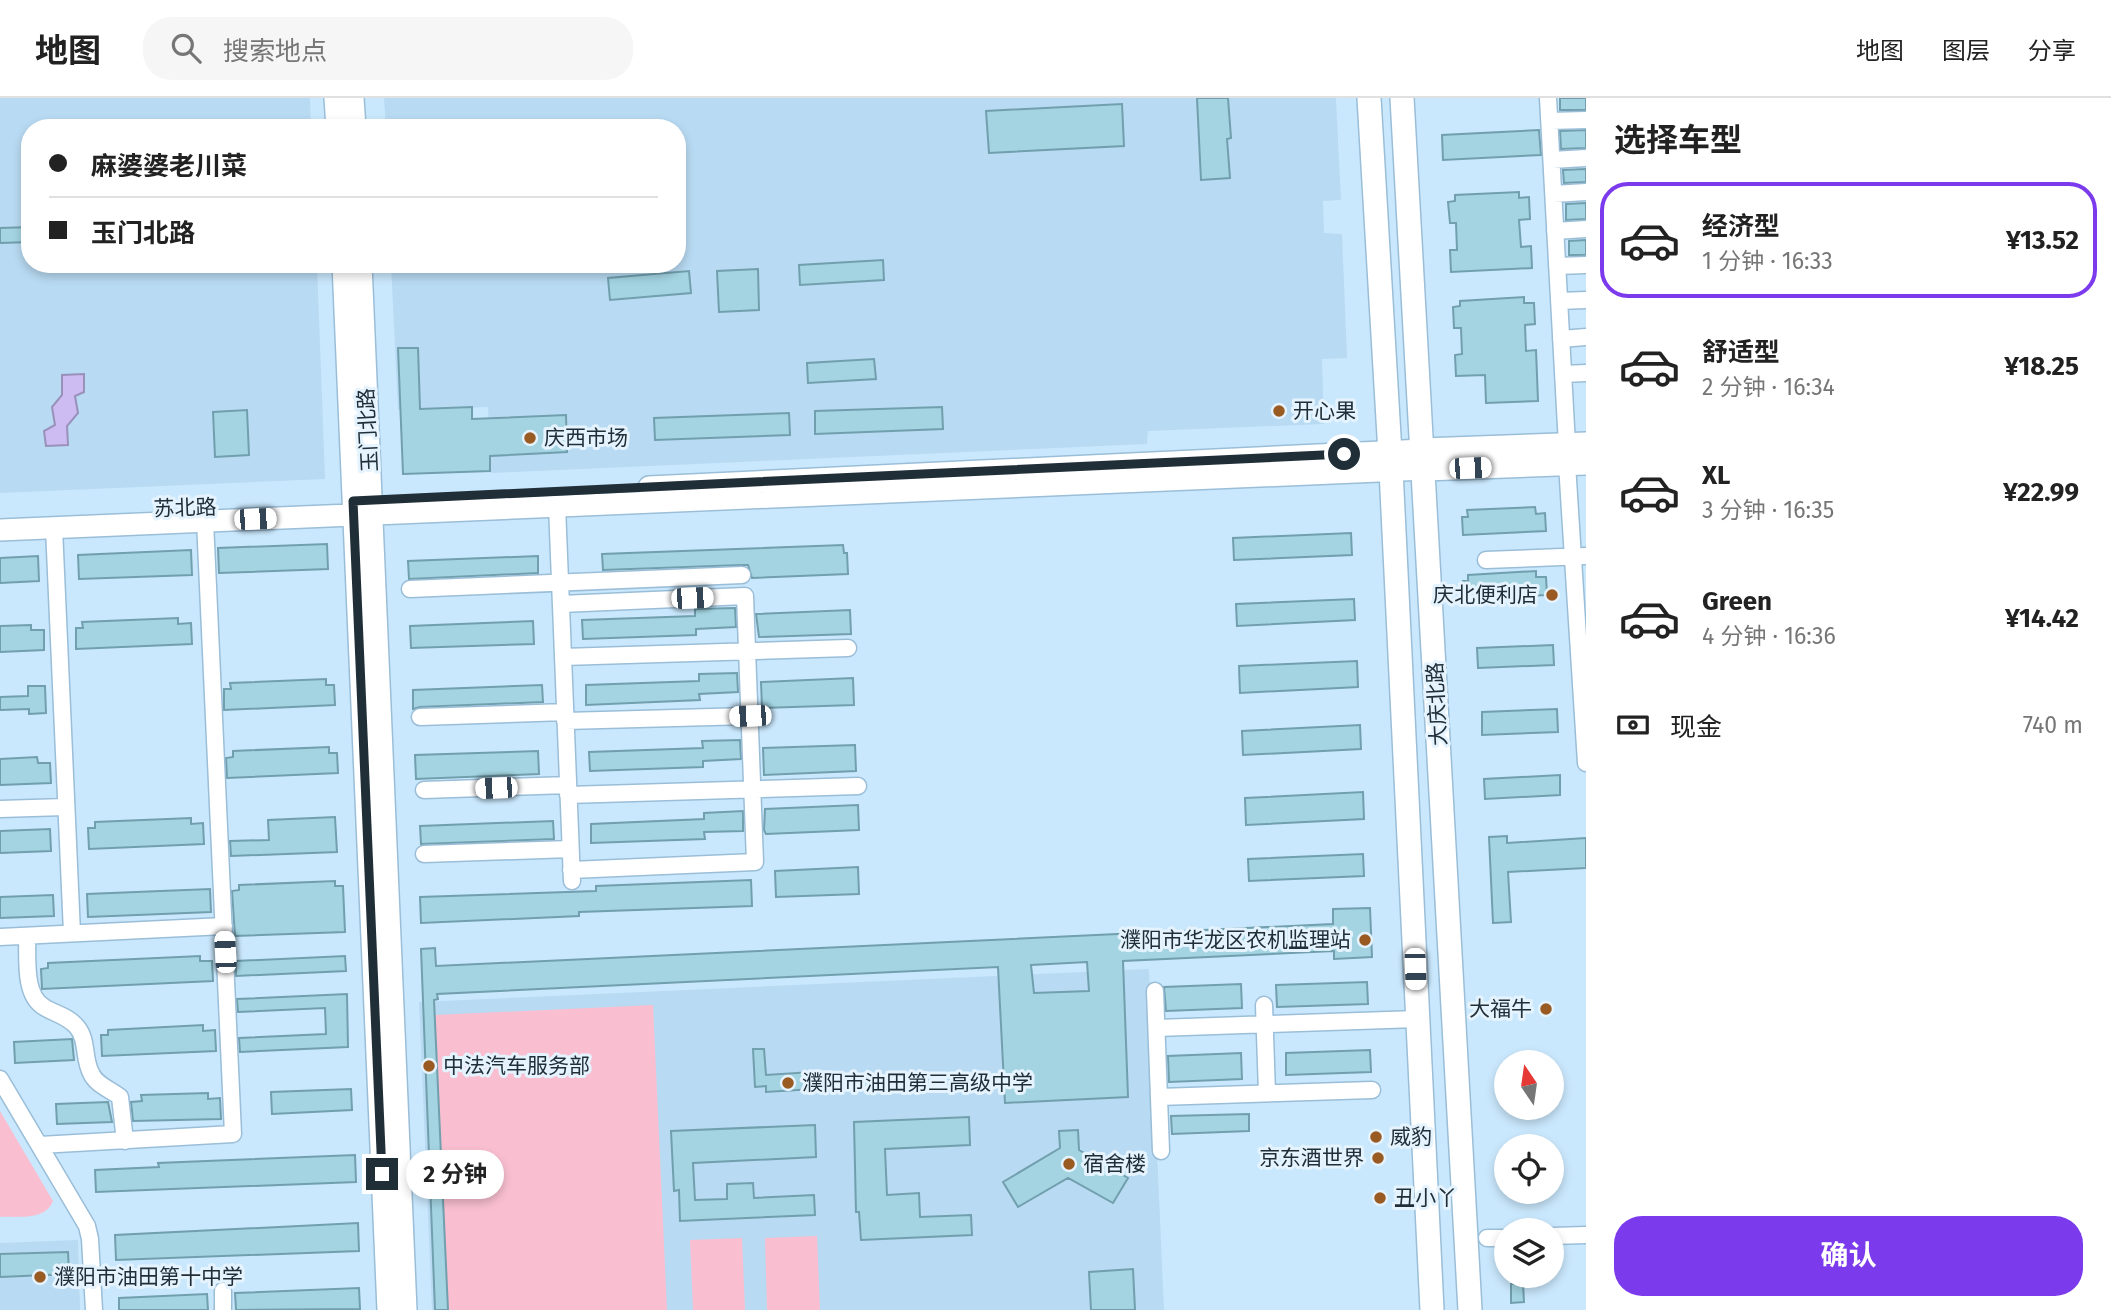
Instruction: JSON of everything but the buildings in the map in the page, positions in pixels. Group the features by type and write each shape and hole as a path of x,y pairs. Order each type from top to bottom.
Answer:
{"main road":[{"name":"大庆北路","path":"1369,98 1390,461 1432,1310"},
{"name":"大庆北路","path":"1402,98 1470,1310"},
{"name":"苏北路","path":"1424,460 1576,454"}],"street":[{"path":"335,98 336,119"},
{"path":"353,98 354,119"},
{"path":"1548,98 1563,374 1576,454 1586,763"},
{"path":"1550,121 1586,120"},
{"path":"1552,160 1586,158"},
{"path":"1553,194 1586,192"},
{"path":"1555,231 1586,229"},
{"path":"1557,266 1586,265"},
{"name":"玉门北路","path":"344,273 362,508 406,1310"},
{"name":"玉门北路","path":"360,273 362,508 388,1310"},
{"path":"1559,302 1586,300"},
{"path":"1561,338 1586,337"},
{"path":"1563,374 1586,373"},
{"name":"苏北路","path":"0,530 205,521 362,508 1424,460"},
{"name":"苏北路","path":"0,516 557,506 1390,461"},
{"path":"557,506 571,875 755,862 745,596 561,604"},
{"path":"40,1145 233,1135 205,521"},
{"path":"54,528 72,933"},
{"path":"1486,560 1579,556"},
{"path":"410,590 742,575"},
{"path":"563,657 848,648"},
{"path":"421,717 750,716"},
{"path":"424,790 858,786"},
{"path":"0,809 65,807"},
{"path":"424,854 570,849"},
{"path":"0,937 224,926"},
{"path":"27,936 33,995 40,1005 66,1017 77,1027 83,1038 91,1074 101,1085 120,1097 125,1140"},
{"path":"1156,990 1161,1152"},
{"path":"1264,1005 1267,1093"},
{"path":"1157,1028 1417,1019"},
{"path":"0,1079 87,1226 94,1310"},
{"path":"1159,1097 1372,1090"},
{"path":"1564,1236 1586,1235"},
{"path":"1487,1238 1494,1238"},
{"path":"223,1291 223,1310"}],"shaded area":[{"path":"0,98 310,98 311,119 21,119 21,273 317,273 325,479 0,493"},
{"path":"384,98 1336,98 1341,200 1323,201 1324,233 1342,234 1347,358 1322,359 1324,424 1148,431 1147,444 491,473 488,407 398,410 391,273 686,273 686,119 385,119"},
{"path":"84,374 84,392 75,396 78,413 67,426 68,445 46,446 44,431 55,425 52,407 62,395 62,375"},
{"name":"濮阳市油田第三高级中学","path":"1149,969 1164,1310 432,1310 419,1002"},
{"path":"653,1005 667,1310 448,1310 435,1015"},
{"path":"0,1111 53,1201 44,1212 37,1215 0,1217"},
{"path":"817,1236 820,1310 767,1310 765,1238"},
{"path":"742,1238 745,1310 693,1310 690,1240"},
{"name":"濮阳市油田第十中学","path":"78,1240 80,1310 0,1310 0,1243"}],"place":[{"name":"开心果","path":"1279,411"},
{"name":"庆西市场","path":"530,438"},
{"name":"庆北便利店","path":"1552,595"},
{"name":"濮阳市华龙区农机监理站","path":"1365,940"},
{"name":"大福牛","path":"1546,1009"},
{"name":"中法汽车服务部","path":"429,1066"},
{"name":"濮阳市油田第三高级中学","path":"788,1083"},
{"name":"威豹","path":"1376,1137"},
{"name":"京东酒世界","path":"1378,1158"},
{"name":"宿舍楼","path":"1069,1164"},
{"name":"丑小丫","path":"1380,1198"},
{"name":"濮阳市油田第十中学","path":"40,1277"}],"route":[{"path":"382,1174 353,501 1344,454"}]}
